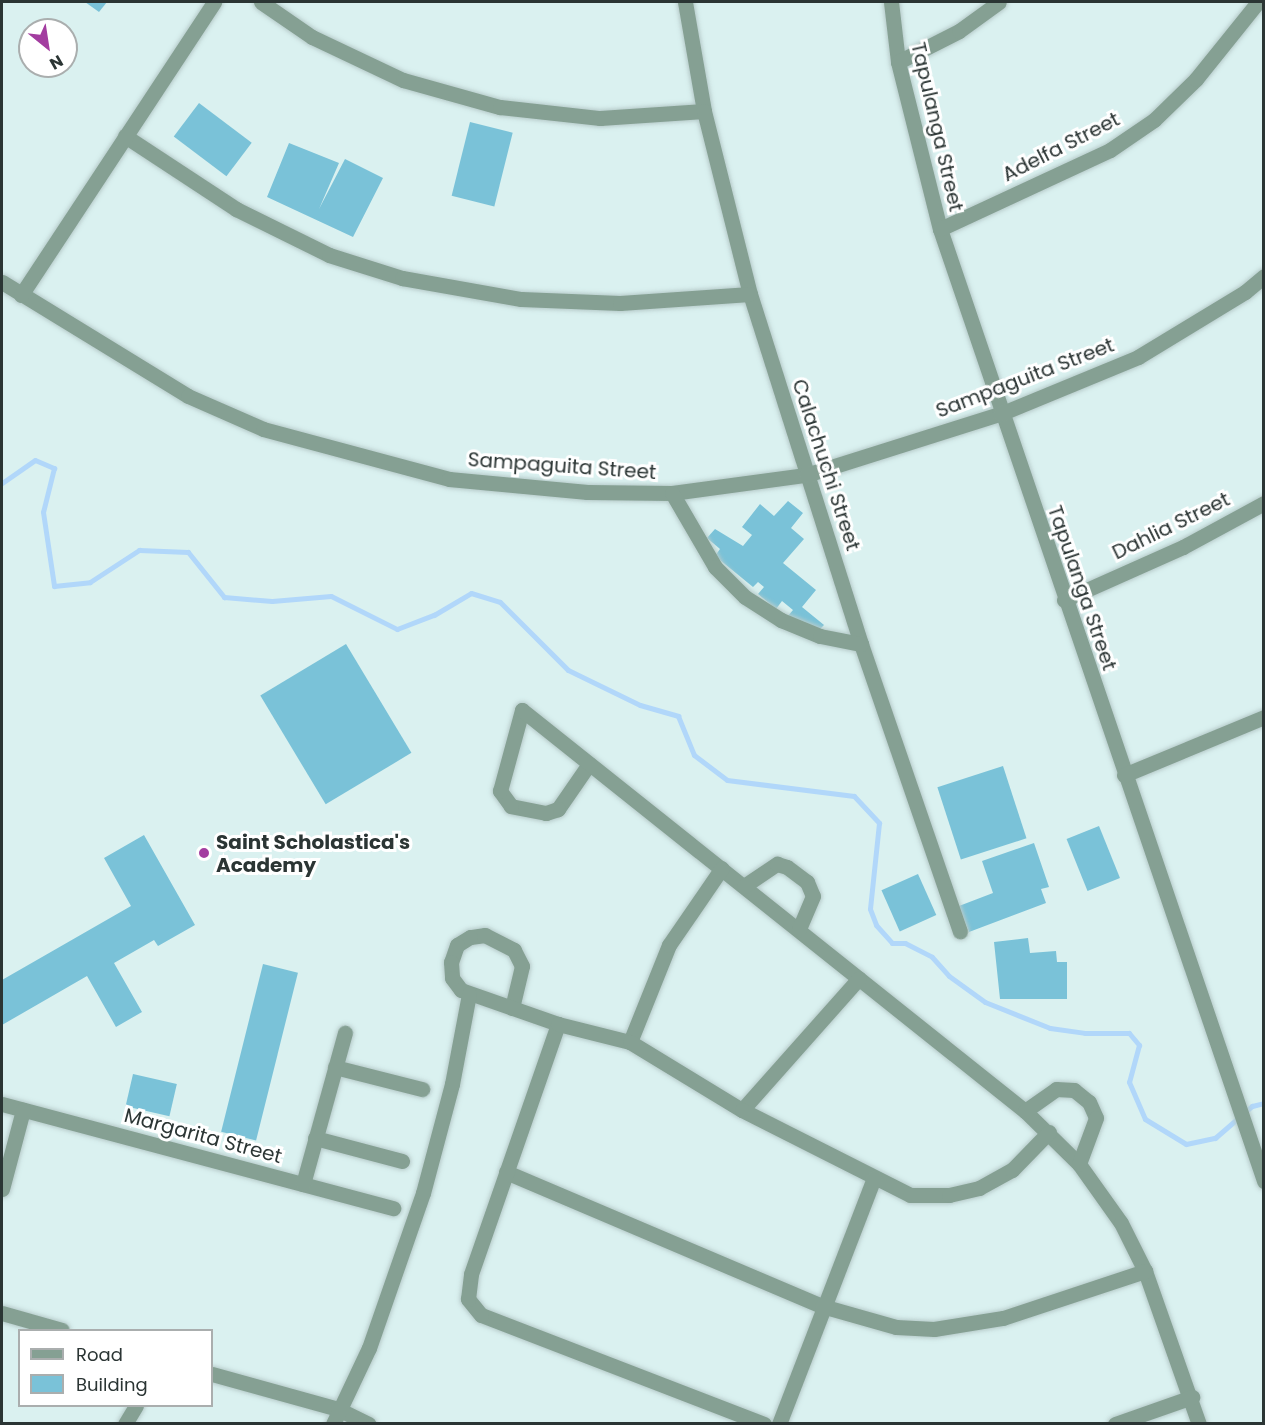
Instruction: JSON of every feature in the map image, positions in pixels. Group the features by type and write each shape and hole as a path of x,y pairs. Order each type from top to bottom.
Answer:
{"street":[{"path":"21,295 214,2"},
{"path":"261,2 312,37 403,80 500,107 600,118 704,111"},
{"name":"Calachuchi Street","path":"685,2 704,111 750,294 861,644 960,931"},
{"name":"Tapulanga Street","path":"891,2 898,62 940,229 1000,414 1124,775 1176,919 1239,1107 1258,1148 1263,1181"},
{"path":"898,62 959,31 999,2"},
{"name":"Adelfa Street","path":"940,229 1110,150 1154,120 1196,79 1258,2"},
{"path":"125,136 236,209 329,255 402,278 521,299 620,303 750,294"},
{"name":"Sampaguita Street","path":"2,282 188,396 263,429 449,479 587,492 672,493 806,475 1000,414 1138,357 1245,292 1263,276"},
{"path":"672,493 715,567 745,597 781,620 810,632 861,644"},
{"name":"Dahlia Street","path":"1064,600 1183,547 1263,502"},
{"path":"589,764 558,809 546,813 511,806 500,791 522,710 799,929 1049,1132 1079,1164 1121,1223 1145,1271 1192,1397 1199,1424"},
{"path":"1124,775 1263,717"},
{"path":"744,886 777,864 787,867 807,882 813,896 799,929"},
{"path":"630,1042 669,945 722,868"},
{"path":"513,1008 522,966 514,950 485,935 470,937 457,945 450,962 452,978 469,994 558,1024 630,1042 742,1110 910,1195 949,1195 979,1188 1012,1170 1049,1132"},
{"path":"742,1110 859,978"},
{"path":"336,1416 369,1348 423,1193 452,1084 469,994"},
{"path":"558,1024 471,1274 468,1299 481,1315 764,1424"},
{"path":"303,1184 345,1033"},
{"path":"335,1067 422,1089"},
{"path":"1025,1111 1056,1089 1074,1090 1089,1102 1096,1118 1079,1164"},
{"name":"Margarita Street","path":"2,1104 393,1208"},
{"path":"2,1189 23,1110"},
{"path":"315,1138 402,1161"},
{"path":"506,1172 822,1306 896,1327 970,1325 1003,1318 1145,1271"},
{"path":"779,1424 822,1306 874,1178"},
{"path":"2,1313 58,1329"},
{"path":"213,1374 336,1416 369,1424"},
{"path":"1115,1424 1192,1397"}],"building":[{"path":"85,2 107,2 99,12"},
{"path":"199,103 252,143 226,176 174,137"},
{"path":"470,122 513,133 494,206 452,196"},
{"path":"289,143 339,163 319,209 345,159 383,178 353,237 267,197"},
{"path":"788,501 803,513 791,528 804,539 783,563 816,590 802,607 824,625 819,630 788,616 793,610 782,601 776,609 758,594 764,587 758,582 753,587 715,556 720,549 707,538 715,529 743,546 752,535 742,527 760,504 774,516"},
{"path":"346,644 411,753 326,804 260,696"},
{"path":"1003,766 1026,838 961,860 937,787"},
{"path":"1099,826 1120,878 1088,891 1067,839"},
{"path":"144,835 195,925 158,946 154,940 114,963 142,1012 116,1027 87,976 2,1025 2,980 131,906 104,858"},
{"path":"1034,843 1049,887 1041,889 1046,903 969,932 959,906 993,893 982,861"},
{"path":"918,874 936,915 900,931 881,890"},
{"path":"1028,938 1030,953 1056,951 1057,962 1067,962 1067,999 1000,999 994,942"},
{"path":"263,964 298,973 256,1141 221,1132"},
{"path":"133,1074 177,1084 169,1116 126,1106"}],"waterway":[{"path":"2,483 35,460 54,468 43,512 54,586 90,582 139,550 188,552 224,597 272,601 331,596 397,629 434,615 471,593 500,602 568,670 640,705 678,716 694,755 727,780 854,796 879,823 870,909 876,925 892,943 905,943 932,957 949,976 985,1002 1050,1028 1085,1033 1129,1033 1139,1045 1129,1082 1145,1119 1186,1144 1215,1138 1252,1106 1264,1103"}],"place":[{"name":"Saint Scholastica's Academy","path":"204,853"}]}
